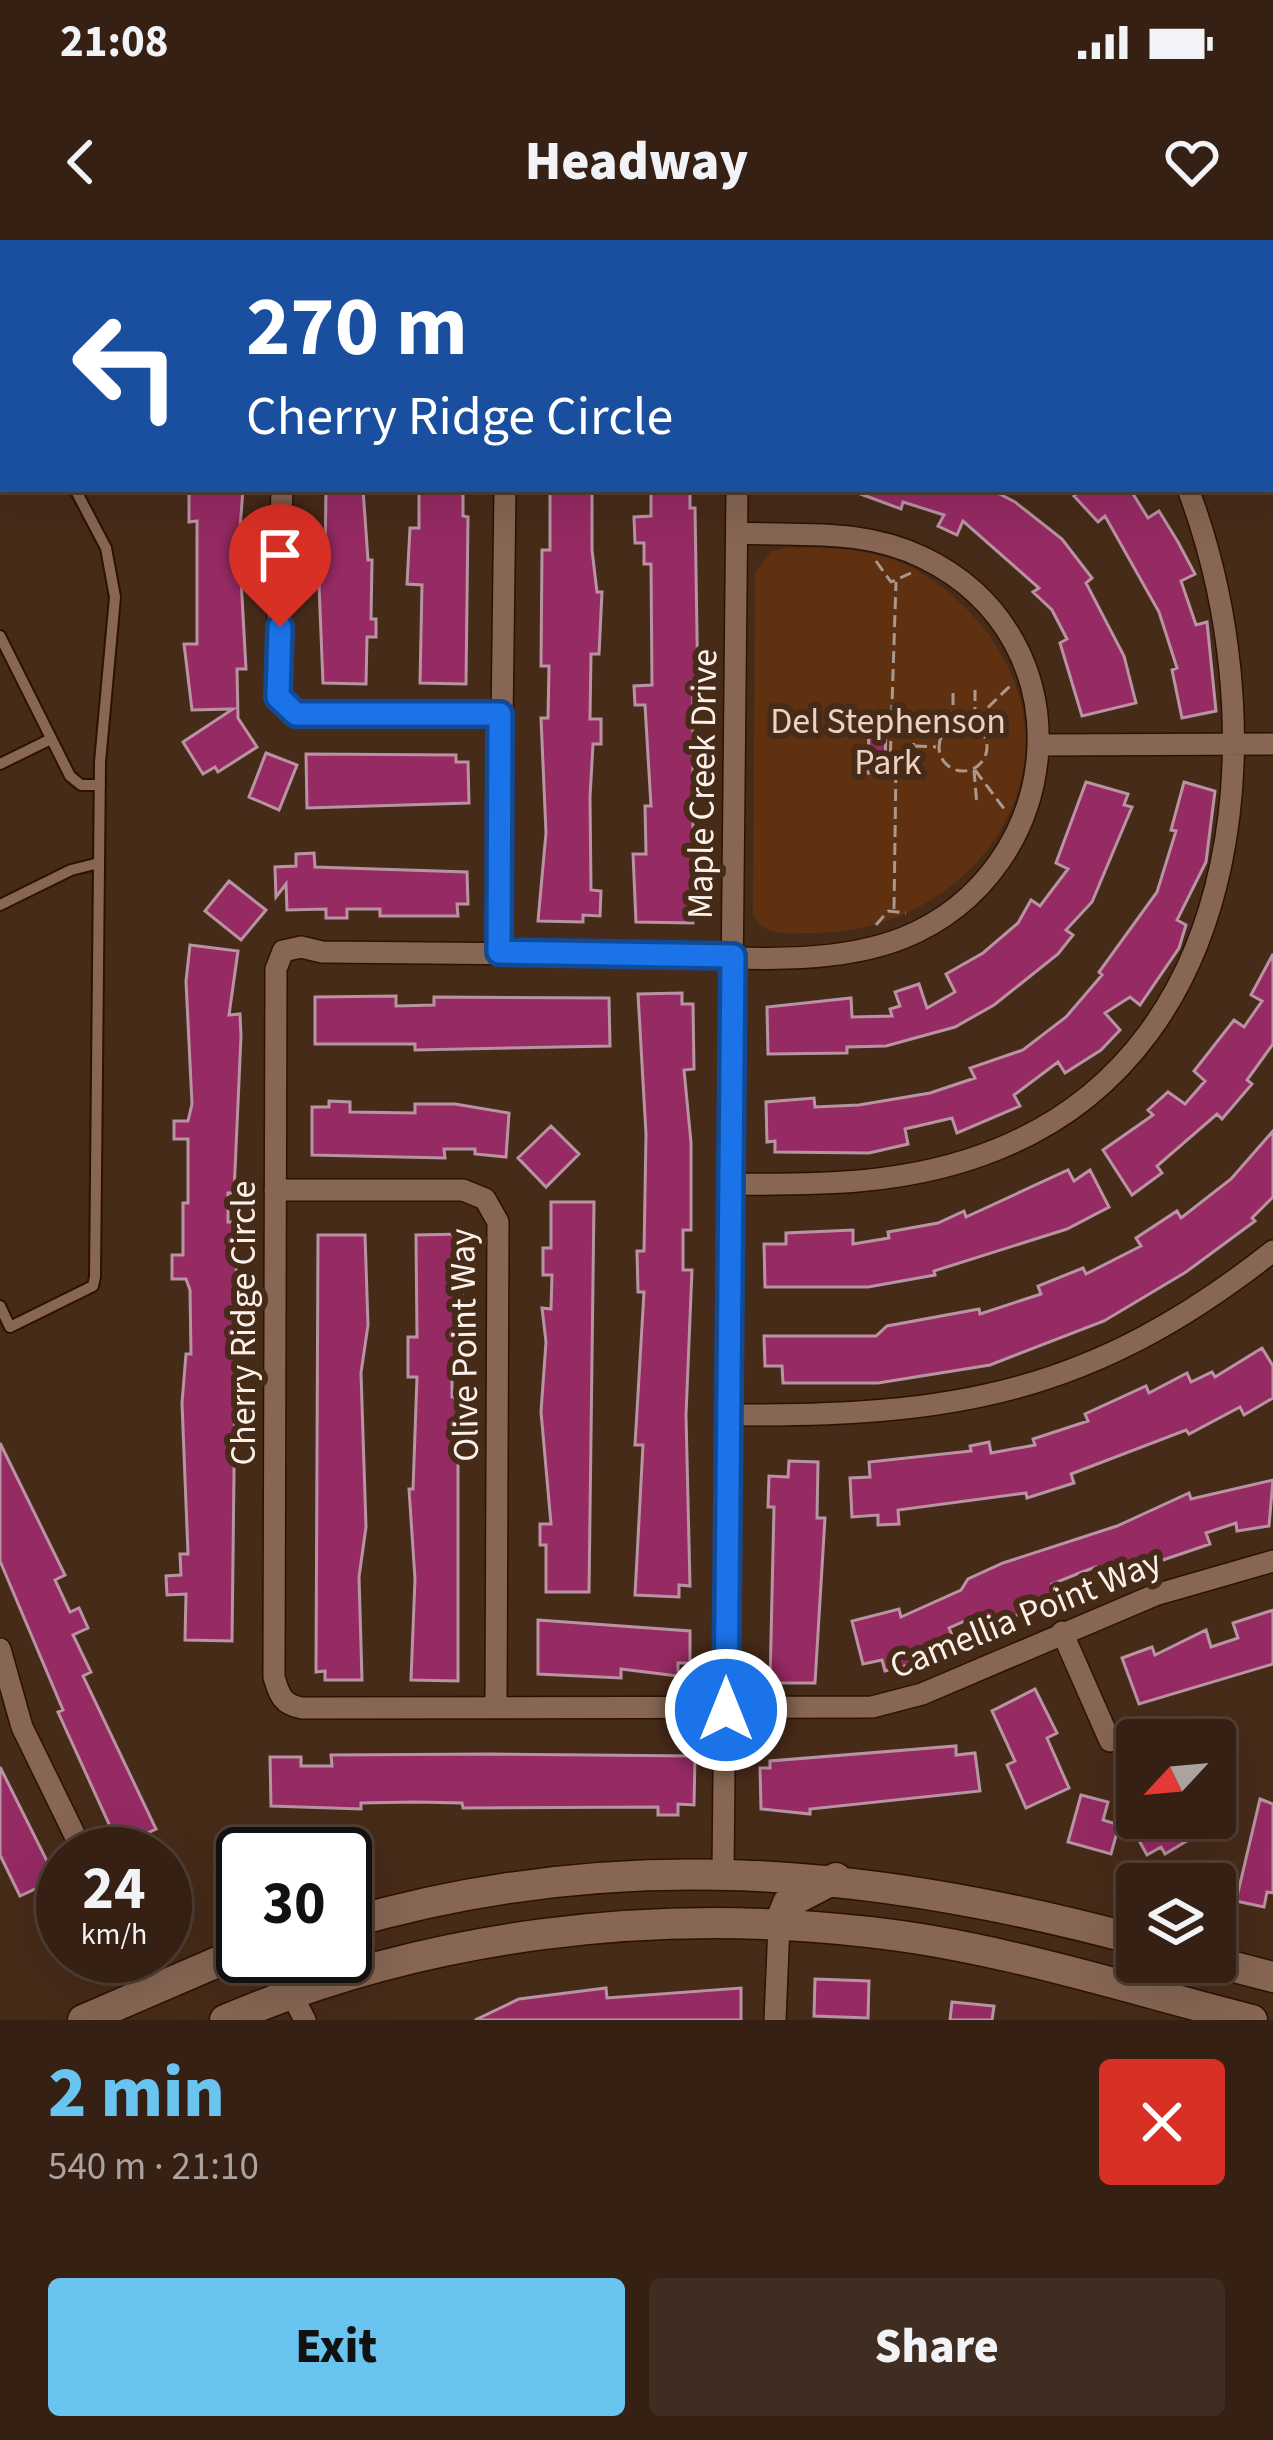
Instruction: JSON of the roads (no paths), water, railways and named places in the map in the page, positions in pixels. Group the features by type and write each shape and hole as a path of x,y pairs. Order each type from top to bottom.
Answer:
{"main road":[{"path":"372,1919 550,1883 723,1872 836,1878 1000,1905 1116,1935"},
{"path":"779,1925 788,1903 836,1878"},
{"path":"224,2020 300,2002 409,1959 559,1931 779,1925 871,1932 978,1951 1252,2020"},
{"path":"83,2020 216,1962"},
{"path":"1236,1967 1273,1977"}],"street":[{"path":"282,492 276,686 285,707 304,715 500,714"},
{"path":"499,952 505,492"},
{"name":"Maple Creek Drive","path":"723,1872 737,492"},
{"path":"1190,492 1237,576"},
{"path":"736,533 844,534 925,558 986,605 1006,631 1027,677 1041,745 1272,738 1272,763"},
{"name":"Cherry Ridge Circle","path":"726,1710 496,1704 302,1708 288,1706 278,1695 275,969 283,951 301,947 322,952 733,956 835,953 899,939 954,910 980,887 1020,829 1041,745"},
{"path":"729,1184 853,1184 910,1175 964,1162 1039,1130 1101,1091 1159,1040 1225,939"},
{"name":"Olive Point Way","path":"275,1190 464,1190 484,1199 498,1222 496,1704"},
{"path":"728,1414 930,1408 1045,1381 1153,1333 1273,1251"},
{"name":"Camellia Point Way","path":"726,1710 848,1709 896,1702 1194,1582 1273,1561"},
{"path":"1062,1632 1110,1741"},
{"path":"0,1649 22,1726 71,1827"},
{"path":"775,2020 779,1925"},
{"path":"148,1983 150,1988"}],"lane":[{"path":"0,1306 10,1327 93,1286 95,1277 100,785 115,596 106,548 77,492"},
{"path":"0,636 70,776 80,784 100,785"},
{"path":"0,764 51,739"},
{"path":"0,905 71,870 99,863"}],"park label":[{"name":"Del Stephenson Park","path":"888,740"}]}
